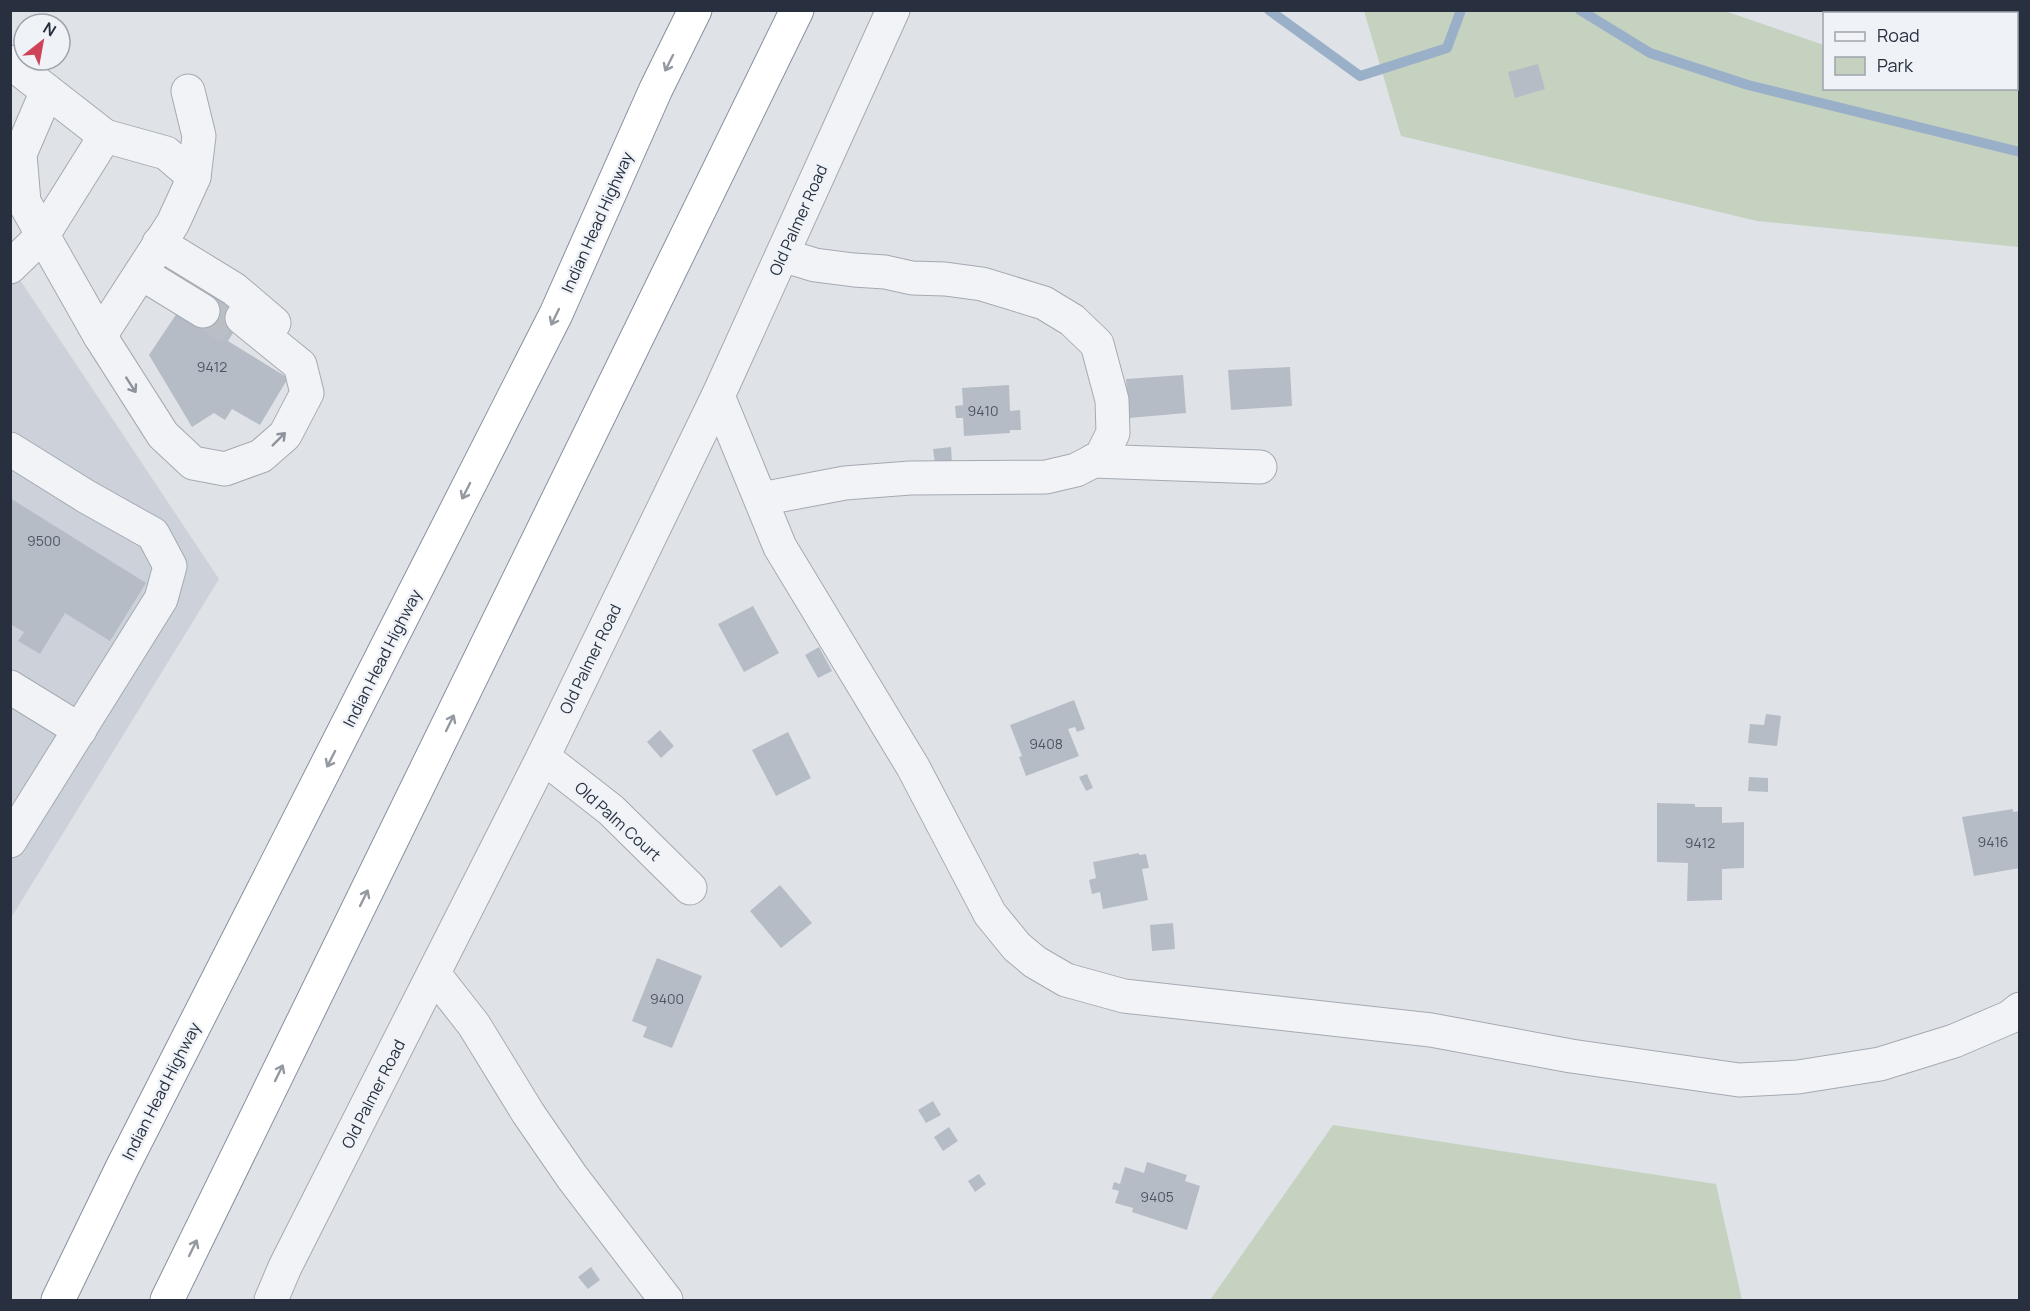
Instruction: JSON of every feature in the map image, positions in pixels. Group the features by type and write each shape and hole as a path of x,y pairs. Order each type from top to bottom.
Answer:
{"highway":[{"name":"Indian Head Highway","path":"58,1300 122,1168 556,314 656,89 695,10"},
{"path":"167,1300 797,10"}],"street":[{"name":"Old Palmer Road","path":"271,1300 285,1267 543,757 718,396 893,10"},
{"path":"10,62 105,136 166,153 194,177"},
{"path":"47,91 20,154 24,202 99,336 164,435 193,462 225,469 261,456 285,435 307,393 300,365 272,320 234,289 150,259"},
{"path":"99,336 172,223 194,177 199,136 189,91"},
{"path":"10,267 43,235 105,136"},
{"path":"761,499 845,483 910,478 1046,477 1076,470 1101,457 1113,433 1112,400 1097,344 1072,320 1044,303 982,284 912,278 885,272 815,265 782,255"},
{"path":"150,259 207,305"},
{"path":"238,325 300,365"},
{"path":"718,396 780,547 913,767 990,914 1017,947 1035,962 1066,980 1124,996 1431,1030 1571,1056 1739,1080 1798,1077 1880,1064 1954,1041 2016,1014"},
{"path":"10,449 153,534 171,566 161,599 80,730 16,822"},
{"path":"1093,461 1260,467"},
{"path":"10,687 80,730"},
{"name":"Old Palm Court","path":"543,757 611,810 690,888"},
{"path":"434,974 474,1025 528,1113 572,1177 666,1300"}],"shaded area":[{"path":"10,265 219,579 11,918 10,918"}],"green space":[{"path":"1364,11 1725,11 1823,45 1823,90 2018,90 2019,63 2019,247 1757,221 1401,136"},
{"path":"1333,1125 1716,1184 1742,1300 1210,1300"}],"building":[{"path":"1538,64 1545,89 1515,98 1508,72"},
{"path":"219,286 242,318 228,341 288,378 260,425 232,409 225,420 214,413 192,427 149,355 179,310 196,321"},
{"path":"1290,367 1292,406 1231,410 1228,370"},
{"path":"1183,375 1186,413 1129,418 1126,379"},
{"path":"1009,385 1010,411 1020,410 1021,430 1010,430 1010,433 964,436 963,418 956,418 955,406 963,405 962,388"},
{"path":"951,447 952,463 935,464 933,449"},
{"path":"10,498 146,583 110,641 65,613 40,654 18,641 24,632 10,624"},
{"path":"753,606 779,653 744,672 718,624"},
{"path":"819,647 832,671 818,678 805,655"},
{"path":"1074,700 1085,729 1077,732 1075,727 1068,729 1079,756 1026,776 1019,757 1022,756 1010,725"},
{"path":"1766,714 1781,716 1777,746 1748,743 1750,724 1764,725"},
{"path":"660,730 674,746 661,758 647,742"},
{"path":"788,732 811,778 776,796 752,750"},
{"path":"1087,774 1093,788 1086,791 1079,777"},
{"path":"1749,777 1768,778 1768,792 1748,791"},
{"path":"1657,803 1722,807 1722,823 1744,822 1744,868 1722,869 1722,900 1687,901 1688,863 1657,862"},
{"path":"2013,809 2013,812 2020,811 2020,868 1974,876 1962,817"},
{"path":"1139,853 1139,855 1146,854 1149,868 1142,869 1148,900 1103,909 1100,892 1092,894 1089,880 1096,878 1093,862"},
{"path":"780,885 812,923 781,948 750,911"},
{"path":"1173,923 1175,949 1152,951 1150,925"},
{"path":"657,958 702,976 672,1048 643,1037 647,1027 632,1021"},
{"path":"933,1101 941,1115 926,1123 918,1110"},
{"path":"949,1127 958,1141 943,1151 934,1137"},
{"path":"1147,1162 1187,1175 1185,1181 1200,1186 1187,1230 1132,1212 1133,1208 1115,1203 1119,1191 1112,1189 1114,1182 1120,1184 1125,1167 1144,1173"},
{"path":"979,1174 986,1184 975,1192 968,1181"},
{"path":"591,1267 600,1280 588,1289 578,1277"}],"waterway":[{"path":"1269,10 1360,76 1447,48 1461,10"},
{"path":"1580,10 1650,53 1748,85 2020,152"}],"tunnel":[{"path":"203,311 234,331"}]}
